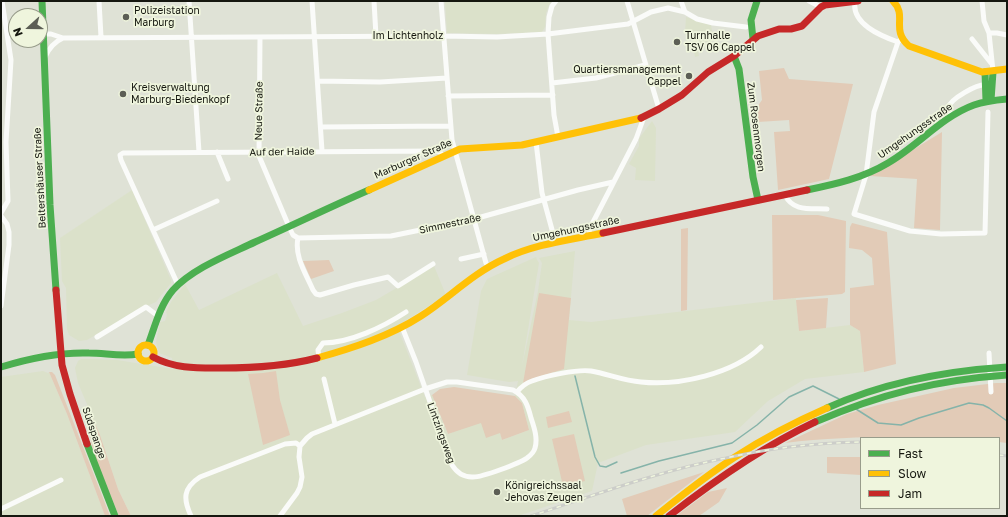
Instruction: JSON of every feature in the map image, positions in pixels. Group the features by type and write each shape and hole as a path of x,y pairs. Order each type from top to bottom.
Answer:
{"main road":[{"path":"753,39 750,17 757,1"},
{"path":"821,7 835,3 856,1"},
{"path":"897,2 899,12 900,41 945,60 990,72 1007,69"},
{"name":"Marburger Straße","path":"148,345 163,304 178,285 193,273 212,262 454,151 468,147 514,146 644,117 682,95 708,72 734,56 753,39 769,32 802,26 810,20 821,7"},
{"name":"Beltershäuser Straße","path":"43,48 50,205 61,354"},
{"name":"Zum Rosenmorgen","path":"734,56 739,69 753,177 758,200"},
{"path":"988,101 990,72"},
{"path":"989,86 999,96 1007,99"},
{"name":"Umgehungsstraße","path":"153,357 176,365 238,369 276,366 319,358 354,347 402,328 439,304 487,268 507,257 530,248 845,182 866,175 896,159 952,117 967,108 988,101 1007,99"},
{"path":"148,345 154,350 153,357 150,360 144,361 140,358 138,350 142,346 148,345"},
{"path":"1,367 38,357 61,354 102,353 128,356 138,354"},
{"name":"Südspange","path":"61,354 63,368 72,401 115,516"},
{"path":"656,516 705,478 761,441 815,413 855,397 917,379 982,368 1007,367"},
{"path":"669,516 710,484 754,454 786,436 841,411 862,403 919,387 982,376 1007,375"}],"street":[{"path":"1,306 9,245 9,232 7,224 1,214 8,201 6,142 11,60 4,30 2,1"},
{"path":"99,1 102,37"},
{"path":"189,1 199,152"},
{"path":"312,1 322,151"},
{"path":"374,1 376,36"},
{"path":"441,1 450,126 454,151 486,263"},
{"path":"556,1 548,16 548,34 554,115 558,137"},
{"path":"627,1 659,109"},
{"path":"681,1 685,12"},
{"path":"808,1 821,7"},
{"path":"856,1 856,9 860,19 866,26 877,33 900,41 874,112 866,175 854,214 910,231 941,234 985,233 988,112"},
{"path":"982,1 984,21 989,33 992,64 990,72"},
{"name":"Im Lichtenholz","path":"48,35 51,34 63,38 314,36 497,37 548,34 628,24 651,12 668,8 685,12 697,19 713,23 746,27"},
{"path":"989,33 1007,35"},
{"name":"Neue Straße","path":"260,37 258,152 260,160 289,226"},
{"name":"Im Lichtenholz","path":"48,38 57,41"},
{"name":"Im Lichtenholz","path":"44,60 49,49 57,41 63,38"},
{"path":"972,39 992,64"},
{"path":"552,83 596,78 645,65"},
{"path":"318,81 380,82 447,78"},
{"path":"952,117 948,108 955,99 982,84 989,86"},
{"path":"448,96 553,95"},
{"path":"589,236 590,228 636,139 644,117"},
{"path":"321,127 450,126"},
{"path":"536,142 543,199 554,237"},
{"name":"Auf der Haide","path":"153,230 121,160 120,155 123,153 438,150 443,156"},
{"path":"217,152 228,179"},
{"name":"Simmestraße","path":"298,238 391,236 474,219 543,199 613,182"},
{"path":"785,195 788,201 798,207 827,209"},
{"path":"178,285 153,230 217,201"},
{"path":"289,226 294,235 298,238 296,246 298,254 313,290 320,296 354,285 388,277 398,286 433,264"},
{"path":"461,259 484,254"},
{"path":"97,337 146,307 158,316"},
{"path":"319,358 319,348 323,343 332,343 362,334 399,317 406,312"},
{"name":"Lintzingsweg","path":"402,328 452,465 460,474 472,478 529,457 535,449 535,433 529,410 524,399 517,392 513,390 457,382 447,382 425,390"},
{"path":"517,392 531,381 576,371 592,371 622,380 643,382 660,383 690,379 713,373 742,361 750,357 761,348"},
{"path":"989,353 991,392"},
{"path":"324,380 335,424"},
{"path":"280,516 297,493 301,481 299,457 300,446 307,438 312,434 335,424 425,390"},
{"path":"191,516 186,503 186,495 189,486 195,480 285,444 296,443 300,446"},
{"path":"1,509 61,480"}],"shaded area":[{"path":"445,1 552,1 546,13 545,27 542,32 497,34 447,33"},
{"path":"686,17 711,25 714,41 697,44 699,56 695,57 691,33 685,33"},
{"path":"784,68 789,79 853,84 829,179 778,190 774,132 790,131 789,120 758,122 757,107 762,100 759,71"},
{"path":"652,121 656,128 655,181 635,180 636,168 629,164 639,146 638,140"},
{"path":"942,132 940,230 914,228 917,179 870,176"},
{"path":"132,190 171,283 156,302 140,309 87,340 79,341 69,335 67,329 66,288 62,281 60,238"},
{"path":"772,215 818,215 846,221 845,292 842,294 773,300"},
{"path":"852,223 887,232 896,364 864,372 860,331 850,325 850,288 874,285 872,258 862,250 849,248 850,227"},
{"path":"688,228 687,310 681,311 681,229"},
{"path":"575,251 569,320 591,322 796,298 799,331 850,325 860,331 864,372 805,379 768,401 735,432 646,445 598,463 592,491 518,516 131,516 118,489 100,435 78,383 75,368 78,361 81,359 92,359 117,360 173,369 172,358 159,353 156,342 160,322 165,321 167,315 166,312 171,302 185,284 199,310 277,273 303,326 376,300 434,266 446,295 397,326 425,397 432,395 448,434 481,422 500,433 502,440 529,430 522,403 515,396 518,381 509,382 467,375 481,291 487,279 536,257 539,263 522,366 538,291 542,263 539,258"},
{"path":"329,260 334,271 311,279 303,261"},
{"path":"539,293 571,298 564,369 528,380 523,383"},
{"path":"828,298 826,328 799,331 796,300"},
{"path":"43,371 49,372 67,414 105,516 1,516 1,377"},
{"path":"276,371 280,400 290,435 263,445 248,374"},
{"path":"49,372 52,372 55,375 110,516 105,516 67,414"},
{"path":"1007,383 1007,443 1000,442 1000,437 860,437 785,443 847,414 878,405 954,388"},
{"path":"454,387 515,396 522,403 529,430 502,440 500,433 486,438 481,423 448,434 432,395 440,389"},
{"path":"87,405 100,435 118,489 131,516 119,516 95,458 85,414"},
{"path":"569,411 572,422 548,428 546,417"},
{"path":"574,434 585,481 563,486 552,439"},
{"path":"827,457 860,457 860,475 827,473"},
{"path":"704,472 647,516 627,516 622,499"},
{"path":"727,488 719,502 699,516 676,516 708,492"}],"waterway":[{"path":"575,376 595,457 600,466 606,467 617,462"},
{"path":"621,473 659,461 732,443 757,425 789,397 813,386 839,399"},
{"path":"856,409 878,423 901,425 969,403 983,405 1007,421"}],"railway":[{"path":"531,516 627,484 701,463 776,449 860,442"},
{"path":"1000,455 1007,456"}],"traffic: fast":[{"path":"42,1 50,205 56,290"},
{"path":"753,39 751,20 757,1"},
{"path":"734,56 739,69 753,177 758,200"},
{"path":"985,72 986,101"},
{"path":"991,100 993,72"},
{"path":"807,190 839,183 869,173 899,156 940,124 962,110 982,103 1007,99"},
{"path":"148,345 158,316 168,296 190,275 222,257 369,190"},
{"path":"1,367 34,358 56,355 78,353 138,354"},
{"path":"827,408 870,391 915,379 961,371 1007,367"},
{"path":"815,422 839,412 909,390 981,377 1007,375"},
{"path":"87,444 115,516"}],"traffic: slow":[{"path":"893,1 899,12 900,28 903,40 909,46 982,72 1007,69"},
{"path":"369,190 460,149 522,145 641,118"},
{"path":"317,358 371,341 397,330 431,309 471,278 504,259 527,250 552,243 603,233"},
{"path":"146,345 152,347 154,353 152,359 146,361 140,359 138,353 140,347 146,345"},
{"path":"656,516 705,478 746,450 803,419 827,408"}],"traffic: jam":[{"path":"641,118 682,95 708,72 734,56 758,36 779,29 791,29 802,26 821,7 825,5 858,1"},
{"path":"603,233 807,190"},
{"path":"56,290 62,365 87,444"},
{"path":"153,357 178,366 204,368 246,368 270,366 317,358"},
{"path":"669,516 739,465 776,442 815,422"}],"place":[{"name":"Polizeistation Marburg","path":"126,17"},
{"name":"Turnhalle TSV 06 Cappel","path":"677,42"},
{"name":"Quartiersmanagement Cappel","path":"689,76"},
{"name":"Kreisverwaltung Marburg-Biedenkopf","path":"123,94"},
{"name":"Königreichssaal Jehovas Zeugen","path":"497,492"}]}
